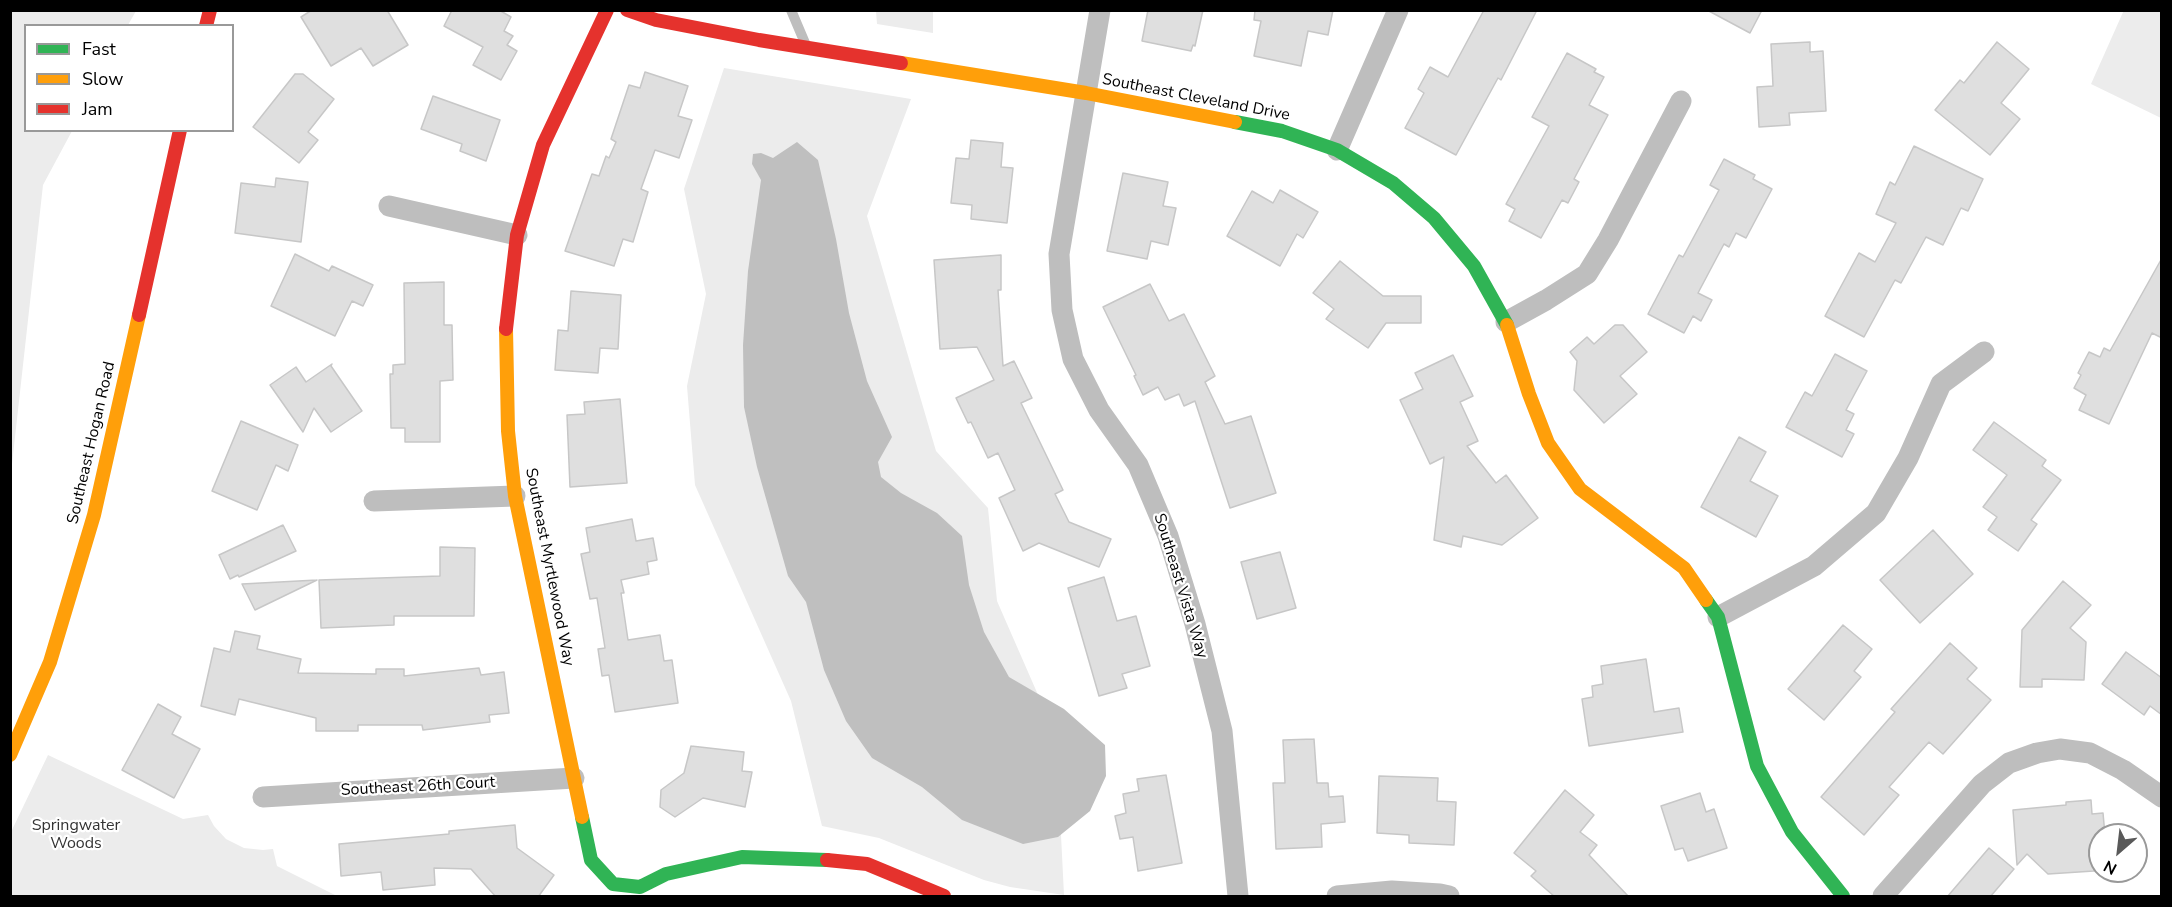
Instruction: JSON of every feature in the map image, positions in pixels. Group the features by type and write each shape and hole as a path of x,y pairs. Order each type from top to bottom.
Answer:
{"street":[{"name":"Southeast Myrtlewood Way","path":"607,10 543,145 517,235 506,330 508,431 515,496 591,860 613,884 640,887 666,874 742,857 810,858 867,864 944,897"},
{"name":"Southeast Cleveland Drive","path":"627,10 656,20 1086,93 1282,131 1336,150 1393,183 1434,218 1474,266 1506,322 1529,394 1548,443 1580,489 1684,568 1718,617 1757,766 1792,832 1843,897"},
{"name":"Southeast Vista Way","path":"1100,10 1059,254 1062,310 1073,359 1099,410 1138,465 1168,536 1195,624 1222,731 1238,897"},
{"path":"1336,150 1398,10"},
{"path":"1506,322 1587,274 1608,240 1681,101"},
{"name":"Southeast Hogan Road","path":"10,755 50,663 94,515 180,132"},
{"path":"388,206 517,235"},
{"path":"1718,617 1814,566 1876,513 1908,458 1941,384 1984,352"},
{"path":"374,501 515,496"},
{"path":"1883,897 1982,784 2009,763 2037,753 2060,749 2090,753 2123,770 2162,797"},
{"name":"Southeast 26th Court","path":"263,797 574,778"},
{"path":"1337,897 1392,891 1440,894 1449,897"}],"lane":[{"path":"791,10 807,47"}],"green space":[{"path":"11,10 136,11 129,24 24,24 24,132 71,132 43,185 11,473"},
{"path":"2124,10 2161,11 2161,118 2091,84"},
{"path":"876,11 933,11 933,33 877,24"},
{"path":"724,68 911,99 867,216 936,451 988,508 997,601 1056,736 1064,895 1010,887 984,880 879,838 822,826 791,701 695,485 687,386 706,294 684,189"},
{"name":"Springwater Woods","path":"48,755 183,819 208,815 226,839 244,848 273,849 277,866 337,896 11,896 11,832"}],"shaded area":[{"path":"797,142 818,160 836,239 849,313 867,381 892,437 878,462 881,477 901,493 937,513 962,536 969,585 984,632 1009,677 1064,709 1105,745 1106,776 1090,811 1058,837 1023,844 962,820 922,787 872,758 846,721 824,670 806,602 788,576 757,467 744,407 743,345 748,271 761,180 752,164 753,154 761,153 773,158"}],"building":[{"path":"312,10 387,10 408,45 373,66 361,48 331,66 301,17"},
{"path":"452,10 499,10 511,17 504,31 513,36 507,45 517,51 501,80 473,65 483,47 444,26"},
{"path":"1148,10 1203,10 1195,46 1193,45 1191,51 1142,41"},
{"path":"1255,10 1333,10 1328,35 1308,31 1301,66 1254,56 1261,21 1254,20"},
{"path":"1484,10 1537,10 1501,80 1498,78 1456,155 1405,128 1424,93 1418,89 1430,67 1448,77"},
{"path":"1707,10 1762,10 1750,33"},
{"path":"1810,42 1810,52 1823,51 1826,111 1789,113 1790,125 1759,127 1757,87 1773,86 1771,44"},
{"path":"1997,42 2029,69 2001,103 2020,119 1990,155 1935,110 1960,80 1964,83"},
{"path":"1567,53 1596,69 1594,72 1604,77 1589,105 1608,115 1574,179 1579,182 1568,203 1562,200 1541,238 1509,221 1515,209 1506,204 1549,126 1532,117"},
{"path":"645,72 688,86 678,116 692,120 679,158 655,150 641,189 648,192 633,242 623,239 614,266 565,251 592,174 599,176 606,156 609,158 616,142 611,139 629,85 640,88"},
{"path":"295,74 303,74 334,99 308,132 318,140 299,163 253,127"},
{"path":"433,96 500,120 486,161 460,151 462,144 421,129"},
{"path":"971,140 1003,143 1001,167 1013,168 1007,223 971,219 972,205 951,203 956,158 969,159"},
{"path":"1914,146 1983,179 1968,211 1961,208 1943,245 1926,237 1901,283 1895,280 1864,337 1825,316 1859,253 1875,262 1896,223 1876,214 1890,182 1895,185"},
{"path":"1724,159 1755,175 1753,179 1772,189 1746,238 1736,233 1729,247 1724,244 1698,293 1712,300 1701,321 1693,316 1684,333 1648,314 1679,255 1683,257 1719,190 1710,185"},
{"path":"1123,173 1168,182 1163,206 1176,208 1168,245 1151,241 1147,259 1107,251"},
{"path":"276,178 308,182 301,242 235,233 241,183 275,187"},
{"path":"1280,190 1318,212 1303,238 1297,234 1280,266 1227,236 1252,191 1273,203"},
{"path":"295,254 329,271 332,266 373,285 363,306 352,301 335,336 271,306"},
{"path":"1001,255 1001,290 998,290 1003,366 1014,361 1032,398 1021,403 1063,490 1055,494 1069,522 1111,539 1099,567 1039,543 1023,551 999,498 1015,490 998,453 988,458 971,422 968,423 956,398 994,380 977,347 940,349 934,260"},
{"path":"2162,258 2162,338 2152,333 2109,424 2079,410 2086,395 2074,388 2081,375 2078,373 2089,352 2100,357 2104,348 2110,351"},
{"path":"1340,261 1383,296 1421,296 1421,323 1386,323 1368,348 1326,319 1334,309 1313,293"},
{"path":"444,282 444,325 452,325 453,380 440,381 440,442 405,442 405,428 391,428 390,374 393,374 393,365 405,364 404,283"},
{"path":"1150,284 1169,321 1184,314 1215,376 1205,382 1225,424 1251,416 1276,493 1230,508 1195,401 1184,406 1179,394 1165,400 1158,387 1143,395 1134,376 1136,375 1103,307"},
{"path":"571,291 621,295 618,349 600,348 598,373 555,370 558,330 568,331"},
{"path":"1615,325 1623,325 1647,352 1620,376 1637,394 1604,423 1574,390 1577,361 1570,352 1587,337 1594,344"},
{"path":"1835,354 1867,371 1846,410 1854,414 1846,430 1854,434 1842,457 1786,427 1805,392 1812,396"},
{"path":"1453,355 1473,396 1460,402 1478,441 1467,446 1496,483 1506,475 1538,518 1502,545 1463,536 1461,547 1434,540 1444,457 1430,464 1400,400 1423,389 1415,373"},
{"path":"332,364 331,366 362,411 331,432 314,408 303,432 270,385 296,367 306,382"},
{"path":"620,399 627,483 570,487 567,415 585,414 584,402"},
{"path":"241,421 298,445 288,471 276,465 257,510 212,491"},
{"path":"1994,422 2046,460 2042,466 2061,480 2031,520 2037,524 2018,551 1988,530 1997,517 1983,507 2007,475 1973,450"},
{"path":"1739,437 1766,452 1750,481 1778,496 1756,537 1701,507"},
{"path":"632,519 636,541 653,538 657,560 647,562 649,574 621,580 628,640 660,635 664,661 672,660 678,703 615,712 609,675 602,676 598,649 605,648 597,598 590,599 581,554 590,552 586,528"},
{"path":"283,525 296,551 230,579 219,555"},
{"path":"1933,530 1973,574 1920,623 1880,580"},
{"path":"440,547 475,548 474,616 394,616 394,625 321,628 319,580 440,576"},
{"path":"1280,552 1296,608 1257,619 1241,562"},
{"path":"1104,577 1117,621 1136,616 1150,666 1122,674 1127,688 1099,696 1068,588"},
{"path":"317,580 255,610 242,584"},
{"path":"2063,581 2091,605 2070,628 2086,642 2084,680 2042,679 2042,687 2020,687 2022,630"},
{"path":"1843,625 1872,649 1854,671 1861,677 1824,720 1788,689"},
{"path":"235,631 260,636 257,649 301,659 298,673 376,674 376,669 404,669 404,676 479,668 481,675 504,672 509,713 489,715 490,722 423,730 422,725 358,725 358,731 316,731 316,718 239,699 235,715 201,706 214,648 230,652"},
{"path":"1950,643 1977,668 1967,679 1991,700 1943,754 1929,742 1889,787 1899,795 1864,835 1821,797 1895,712 1891,709"},
{"path":"2126,652 2162,678 2162,715 2150,706 2144,715 2102,684"},
{"path":"1646,659 1654,712 1679,708 1683,732 1589,746 1582,699 1593,697 1592,686 1603,684 1601,666"},
{"path":"158,704 181,717 172,734 200,749 174,798 122,770"},
{"path":"1314,739 1317,783 1328,783 1329,797 1343,796 1345,822 1321,824 1322,847 1276,849 1273,783 1285,783 1283,740"},
{"path":"691,746 744,752 742,771 752,772 745,807 703,798 675,817 660,807 661,790 684,773"},
{"path":"1166,775 1182,863 1138,871 1133,837 1120,839 1115,816 1126,813 1123,794 1139,791 1137,779"},
{"path":"1379,776 1438,778 1437,801 1456,802 1454,845 1409,843 1409,835 1377,833"},
{"path":"1565,790 1594,815 1580,832 1597,845 1589,855 1629,897 1555,897 1531,876 1536,871 1514,853"},
{"path":"1700,793 1706,812 1714,809 1727,848 1688,861 1683,848 1675,850 1661,806"},
{"path":"2091,800 2092,814 2103,813 2104,823 2088,823 2088,871 2048,874 2027,854 2017,865 2013,810 2066,805 2066,802"},
{"path":"515,825 517,848 554,875 538,897 496,897 471,869 434,868 435,885 383,890 381,872 341,876 339,844 449,834 449,831"},
{"path":"1989,848 2014,869 1990,897 1947,897"}],"traffic: fast":[{"path":"1235,122 1282,131 1337,150 1393,183 1434,218 1474,266 1507,325"},
{"path":"1706,600 1718,617 1757,766 1792,832 1843,896"},
{"path":"582,817 591,860 613,884 640,887 666,874 742,857 827,860"}],"traffic: slow":[{"path":"901,63 1086,93 1235,122"},
{"path":"10,755 50,662 94,515 139,315"},
{"path":"1507,325 1529,394 1548,443 1580,489 1684,568 1706,600"},
{"path":"506,329 508,431 515,496 582,817"}],"traffic: jam":[{"path":"206,24 210,10"},
{"path":"506,329 517,235 543,145 607,10"},
{"path":"627,10 656,20 759,40 901,63"},
{"path":"139,315 180,132"},
{"path":"827,860 867,864 944,896"}]}
